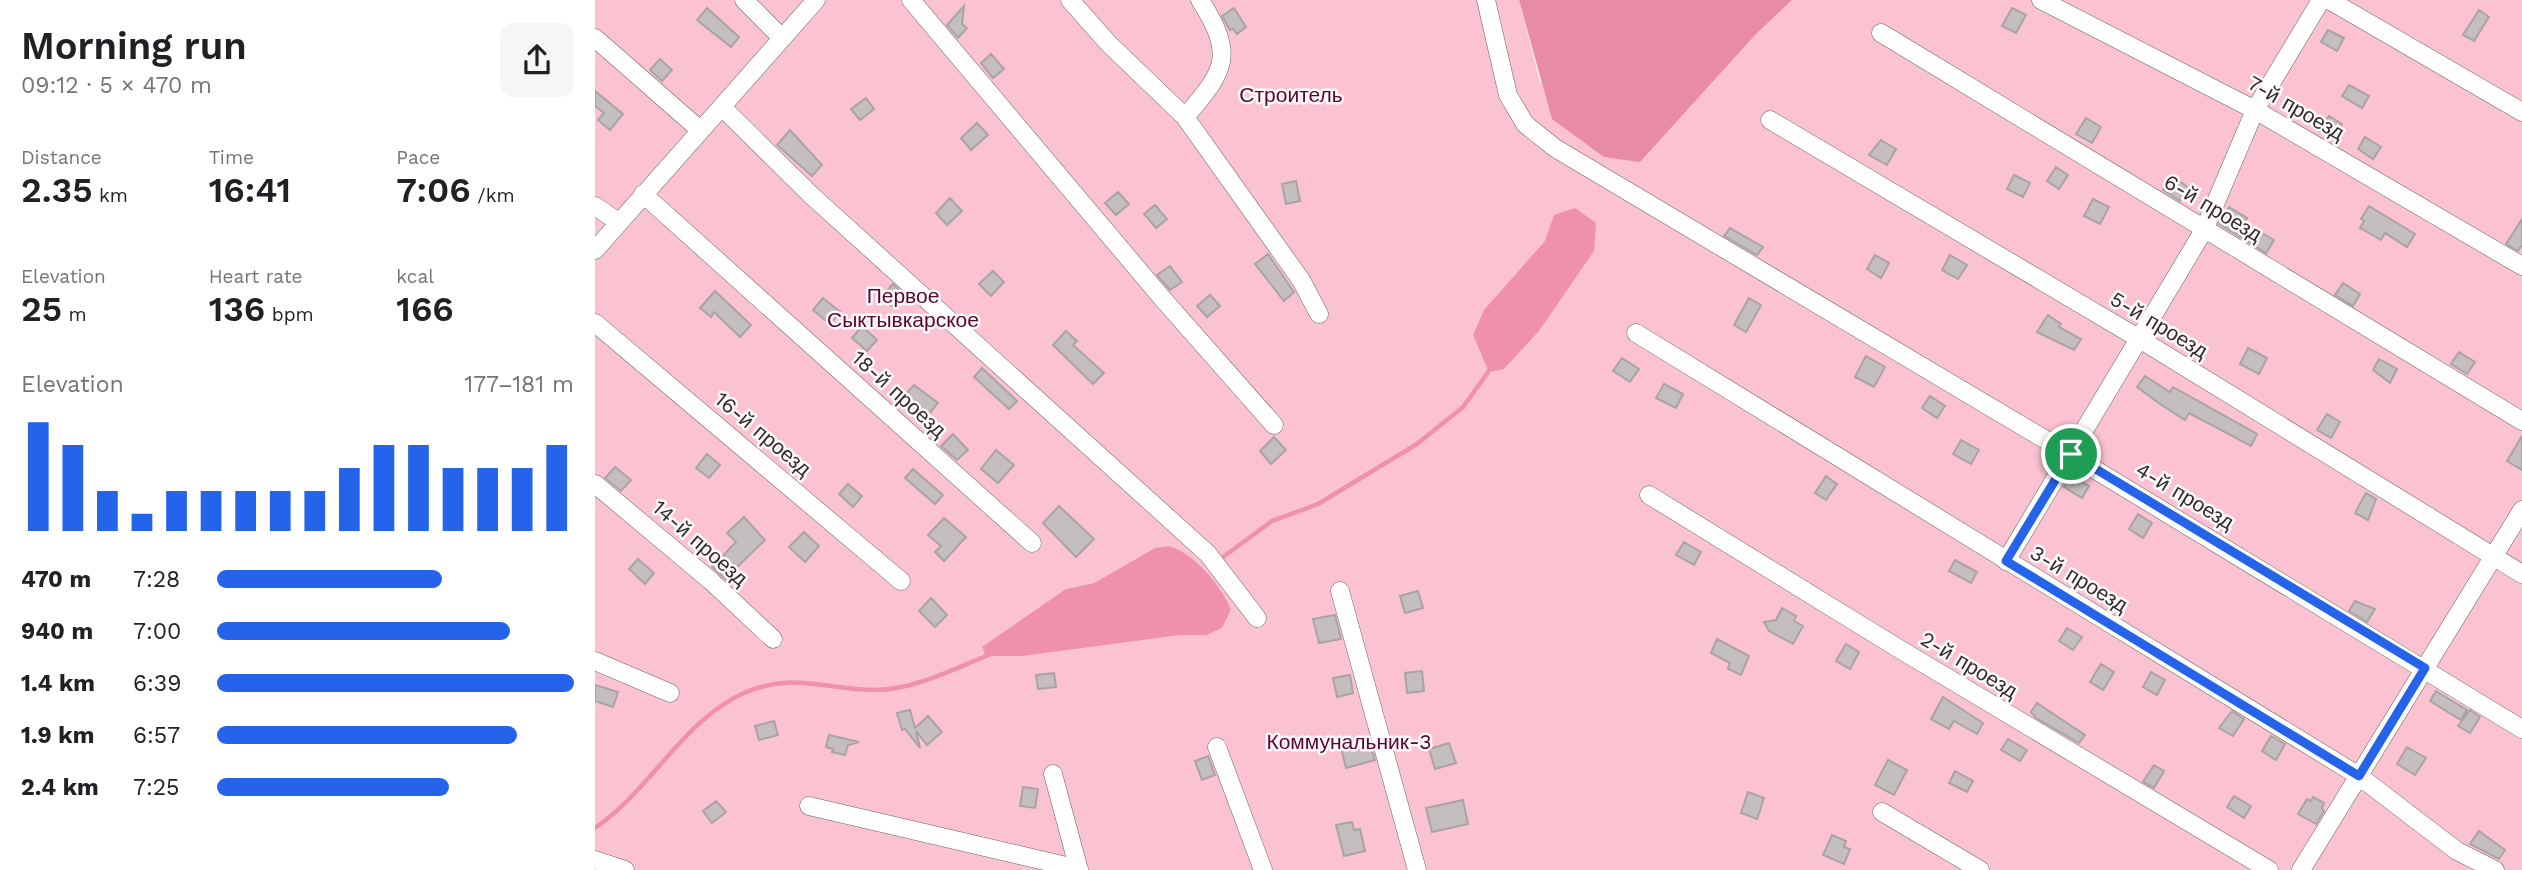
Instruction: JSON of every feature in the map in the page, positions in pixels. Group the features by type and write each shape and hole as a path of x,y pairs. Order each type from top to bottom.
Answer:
{"street":[{"path":"744,0 782,38"},
{"path":"595,250 617,221 816,0"},
{"path":"911,0 1162,298 1274,425"},
{"path":"1070,0 1108,43 1185,117 1301,280 1319,314"},
{"path":"1185,117 1209,89 1223,59 1223,45 1200,0"},
{"name":"4-й проезд","path":"1486,0 1508,95 1525,124 1555,148 2071,454 2522,729"},
{"name":"7-й проезд","path":"2041,0 2255,110 2522,266"},
{"path":"2006,561 2204,230 2255,110 2321,0"},
{"path":"2329,0 2522,111"},
{"name":"6-й проезд","path":"1881,33 2522,421"},
{"path":"595,38 700,130"},
{"path":"722,107 811,195 1208,554 1257,618"},
{"name":"5-й проезд","path":"1770,120 2138,338 2522,574"},
{"name":"18-й проезд","path":"643,194 1032,543"},
{"path":"595,206 617,221"},
{"name":"16-й проезд","path":"595,323 901,581"},
{"name":"3-й проезд","path":"1636,333 2359,776 2457,851 2495,870"},
{"name":"14-й проезд","path":"595,484 711,581 773,639"},
{"name":"2-й проезд","path":"1649,495 1907,654 2269,870"},
{"path":"2301,870 2522,510"},
{"path":"1340,590 1417,870"},
{"path":"595,661 670,693"},
{"path":"1217,747 1263,870"},
{"path":"809,806 1079,870 1053,774"},
{"path":"1882,812 1980,870"},
{"path":"595,860 625,870"}],"green space":[{"path":"595,0 1519,0 1540,83 1754,36 1792,0 2522,0 2522,870 595,870","holes":["1169,546 1231,610 1222,628 1207,635 1180,635 1066,589 1094,583 1155,548"]}],"shaded area":[{"path":"1519,0 1792,0 1754,36 1640,162 1604,157 1552,119"},
{"path":"1575,208 1596,223 1594,251 1539,331 1504,369 1489,372 1473,335 1484,310 1545,241 1554,215"},
{"path":"1169,546 1197,563 1227,600 1231,610 1222,628 1207,635 1180,635 1022,656 986,656 982,647 1066,589 1094,583 1155,548"}],"building":[{"path":"964,6 962,24 967,28 958,38 947,25"},
{"path":"707,8 739,37 731,47 697,20"},
{"path":"1234,8 1246,27 1237,34 1233,29 1230,30 1222,16"},
{"path":"2012,8 2026,15 2016,33 2002,26"},
{"path":"2479,10 2489,17 2474,41 2463,35"},
{"path":"2328,30 2344,38 2337,51 2321,42"},
{"path":"991,54 1004,69 993,78 981,63"},
{"path":"660,59 672,70 662,81 650,70"},
{"path":"2349,85 2369,96 2362,108 2342,96"},
{"path":"595,91 623,114 610,130 598,120 604,113 595,106"},
{"path":"866,98 874,109 860,120 851,109"},
{"path":"2329,116 2342,124 2333,139 2320,131"},
{"path":"2086,118 2101,127 2092,143 2076,134"},
{"path":"977,123 988,135 971,150 961,138"},
{"path":"790,130 822,165 812,176 777,145"},
{"path":"2365,137 2381,147 2373,159 2358,149"},
{"path":"1881,140 1896,149 1887,165 1869,155"},
{"path":"2056,167 2068,175 2059,189 2047,181"},
{"path":"2014,175 2030,183 2023,197 2007,189"},
{"path":"2172,176 2189,188 2180,201 2163,190"},
{"path":"1296,181 1300,201 1286,204 1282,184"},
{"path":"1118,192 1129,204 1116,215 1105,203"},
{"path":"950,198 962,211 947,225 936,213"},
{"path":"2093,199 2109,207 2100,224 2084,216"},
{"path":"1155,205 1167,219 1156,228 1144,214"},
{"path":"2369,206 2415,234 2407,247 2385,233 2381,240 2360,228 2364,221 2361,219"},
{"path":"2229,207 2247,218 2245,223 2274,240 2266,253 2219,224"},
{"path":"2522,219 2522,245 2518,251 2506,244"},
{"path":"1730,228 1763,247 1757,255 1724,236"},
{"path":"1268,254 1294,292 1284,301 1255,264"},
{"path":"1875,255 1889,263 1881,278 1867,269"},
{"path":"1950,255 1967,265 1958,279 1942,270"},
{"path":"1170,266 1182,282 1170,290 1157,275"},
{"path":"993,271 1004,282 991,296 979,284"},
{"path":"2343,283 2360,294 2353,306 2335,295"},
{"path":"893,284 905,296 893,307 882,296"},
{"path":"715,291 751,325 740,337 714,312 711,317 700,308"},
{"path":"1210,295 1220,306 1207,317 1197,306"},
{"path":"823,298 840,312 830,324 813,310"},
{"path":"1749,298 1761,305 1746,332 1734,325"},
{"path":"2048,315 2061,324 2059,327 2081,339 2074,350 2037,332"},
{"path":"862,326 877,340 867,351 852,338"},
{"path":"1066,331 1077,341 1073,345 1104,373 1093,384 1053,345"},
{"path":"2248,348 2267,358 2259,374 2240,364"},
{"path":"2459,352 2475,362 2467,374 2451,364"},
{"path":"1866,356 1885,367 1874,387 1855,377"},
{"path":"1622,358 1639,369 1630,382 1613,371"},
{"path":"2379,359 2397,369 2390,383 2373,370"},
{"path":"982,368 1017,401 1009,409 974,377"},
{"path":"2145,376 2170,392 2173,387 2257,434 2251,446 2189,413 2185,420 2160,404 2137,387"},
{"path":"1664,384 1683,394 1676,408 1656,398"},
{"path":"914,385 938,403 928,415 905,395"},
{"path":"1930,396 1945,406 1937,418 1922,408"},
{"path":"2327,414 2340,422 2331,438 2317,430"},
{"path":"953,434 968,450 957,460 941,446"},
{"path":"2522,436 2522,470 2507,461"},
{"path":"1274,437 1286,450 1271,464 1260,451"},
{"path":"1961,440 1979,450 1971,464 1953,454"},
{"path":"996,450 1014,465 998,483 981,469"},
{"path":"707,454 720,465 709,478 696,468"},
{"path":"615,467 631,480 621,491 605,478"},
{"path":"913,469 943,495 935,504 905,478"},
{"path":"2070,475 2089,486 2082,498 2064,487"},
{"path":"1826,476 1837,484 1826,500 1815,493"},
{"path":"848,484 862,496 853,507 839,494"},
{"path":"2366,493 2376,499 2368,520 2355,513"},
{"path":"1059,506 1094,539 1076,557 1043,523"},
{"path":"2138,514 2152,523 2143,538 2129,529"},
{"path":"744,517 765,540 734,570 738,574 729,582 712,567 736,542 727,533"},
{"path":"944,518 966,537 944,561 935,552 941,546 928,535"},
{"path":"804,532 819,546 805,562 789,547"},
{"path":"1684,542 1701,552 1694,565 1676,555"},
{"path":"638,559 654,573 645,584 629,569"},
{"path":"1955,560 1977,572 1971,583 1949,571"},
{"path":"1418,591 1423,608 1405,613 1400,596"},
{"path":"931,598 947,615 935,627 919,611"},
{"path":"2355,601 2375,609 2367,622 2349,611"},
{"path":"1782,608 1796,616 1794,621 1803,626 1793,644 1769,631 1764,622 1776,620"},
{"path":"1335,615 1341,639 1319,643 1313,619"},
{"path":"2067,628 2082,637 2073,650 2059,641"},
{"path":"1717,639 1749,656 1741,675 1728,669 1730,663 1711,653"},
{"path":"1846,644 1859,652 1850,669 1836,661"},
{"path":"2101,664 2114,672 2103,690 2090,682"},
{"path":"1422,671 1424,691 1407,693 1405,673"},
{"path":"2151,672 2165,680 2157,695 2143,687"},
{"path":"1054,673 1056,687 1038,689 1036,675"},
{"path":"1350,675 1353,693 1337,697 1333,678"},
{"path":"595,685 618,692 613,707 595,701"},
{"path":"2436,691 2467,710 2461,720 2430,701"},
{"path":"1943,697 1983,723 1977,734 1954,721 1949,729 1931,719"},
{"path":"2037,703 2085,735 2079,743 2036,718 2031,712"},
{"path":"910,710 915,728 928,716 942,732 927,745 916,731 920,748 905,729 902,730 897,713"},
{"path":"2470,710 2480,717 2470,733 2458,726"},
{"path":"2232,711 2244,719 2233,736 2219,728"},
{"path":"774,721 778,735 759,740 755,726"},
{"path":"829,735 859,742 848,745 845,755 832,752 833,749 826,747"},
{"path":"2271,736 2285,744 2276,760 2262,751"},
{"path":"2008,739 2027,750 2020,761 2001,750"},
{"path":"1369,740 1375,760 1346,768 1341,748"},
{"path":"1449,743 1456,763 1435,769 1429,749"},
{"path":"2407,747 2426,758 2415,775 2397,764"},
{"path":"1208,756 1215,775 1202,780 1195,761"},
{"path":"1888,760 1907,770 1894,795 1875,785"},
{"path":"2154,765 2164,771 2154,788 2143,782"},
{"path":"1955,771 1973,781 1967,792 1949,783"},
{"path":"1023,787 1038,789 1035,808 1020,806"},
{"path":"1748,792 1764,798 1757,819 1741,813"},
{"path":"2234,796 2251,806 2244,818 2227,807"},
{"path":"2313,797 2324,803 2324,811 2316,824 2298,814 2307,799 2311,801"},
{"path":"1463,800 1468,824 1432,832 1426,808"},
{"path":"716,801 726,812 712,823 703,811"},
{"path":"1352,822 1354,830 1360,829 1365,851 1344,856 1336,825"},
{"path":"2479,831 2505,850 2499,859 2470,844"},
{"path":"1832,835 1846,841 1844,847 1850,849 1844,864 1823,855"}],"waterway":[{"path":"1219,560 1272,521 1318,504 1417,444 1463,407 1491,368"},
{"path":"595,828 615,813 702,721 722,705 744,693 779,683 795,682 857,689 890,689 935,677 991,654"}],"route":[{"path":"2071,454 2425,668 2359,776 2006,561 2071,454"}],"park label":[{"name":"Строитель","path":"1291,95"},
{"name":"Первое Сыктывкарское","path":"903,308"},
{"name":"Коммунальник-3","path":"1349,742"}]}
